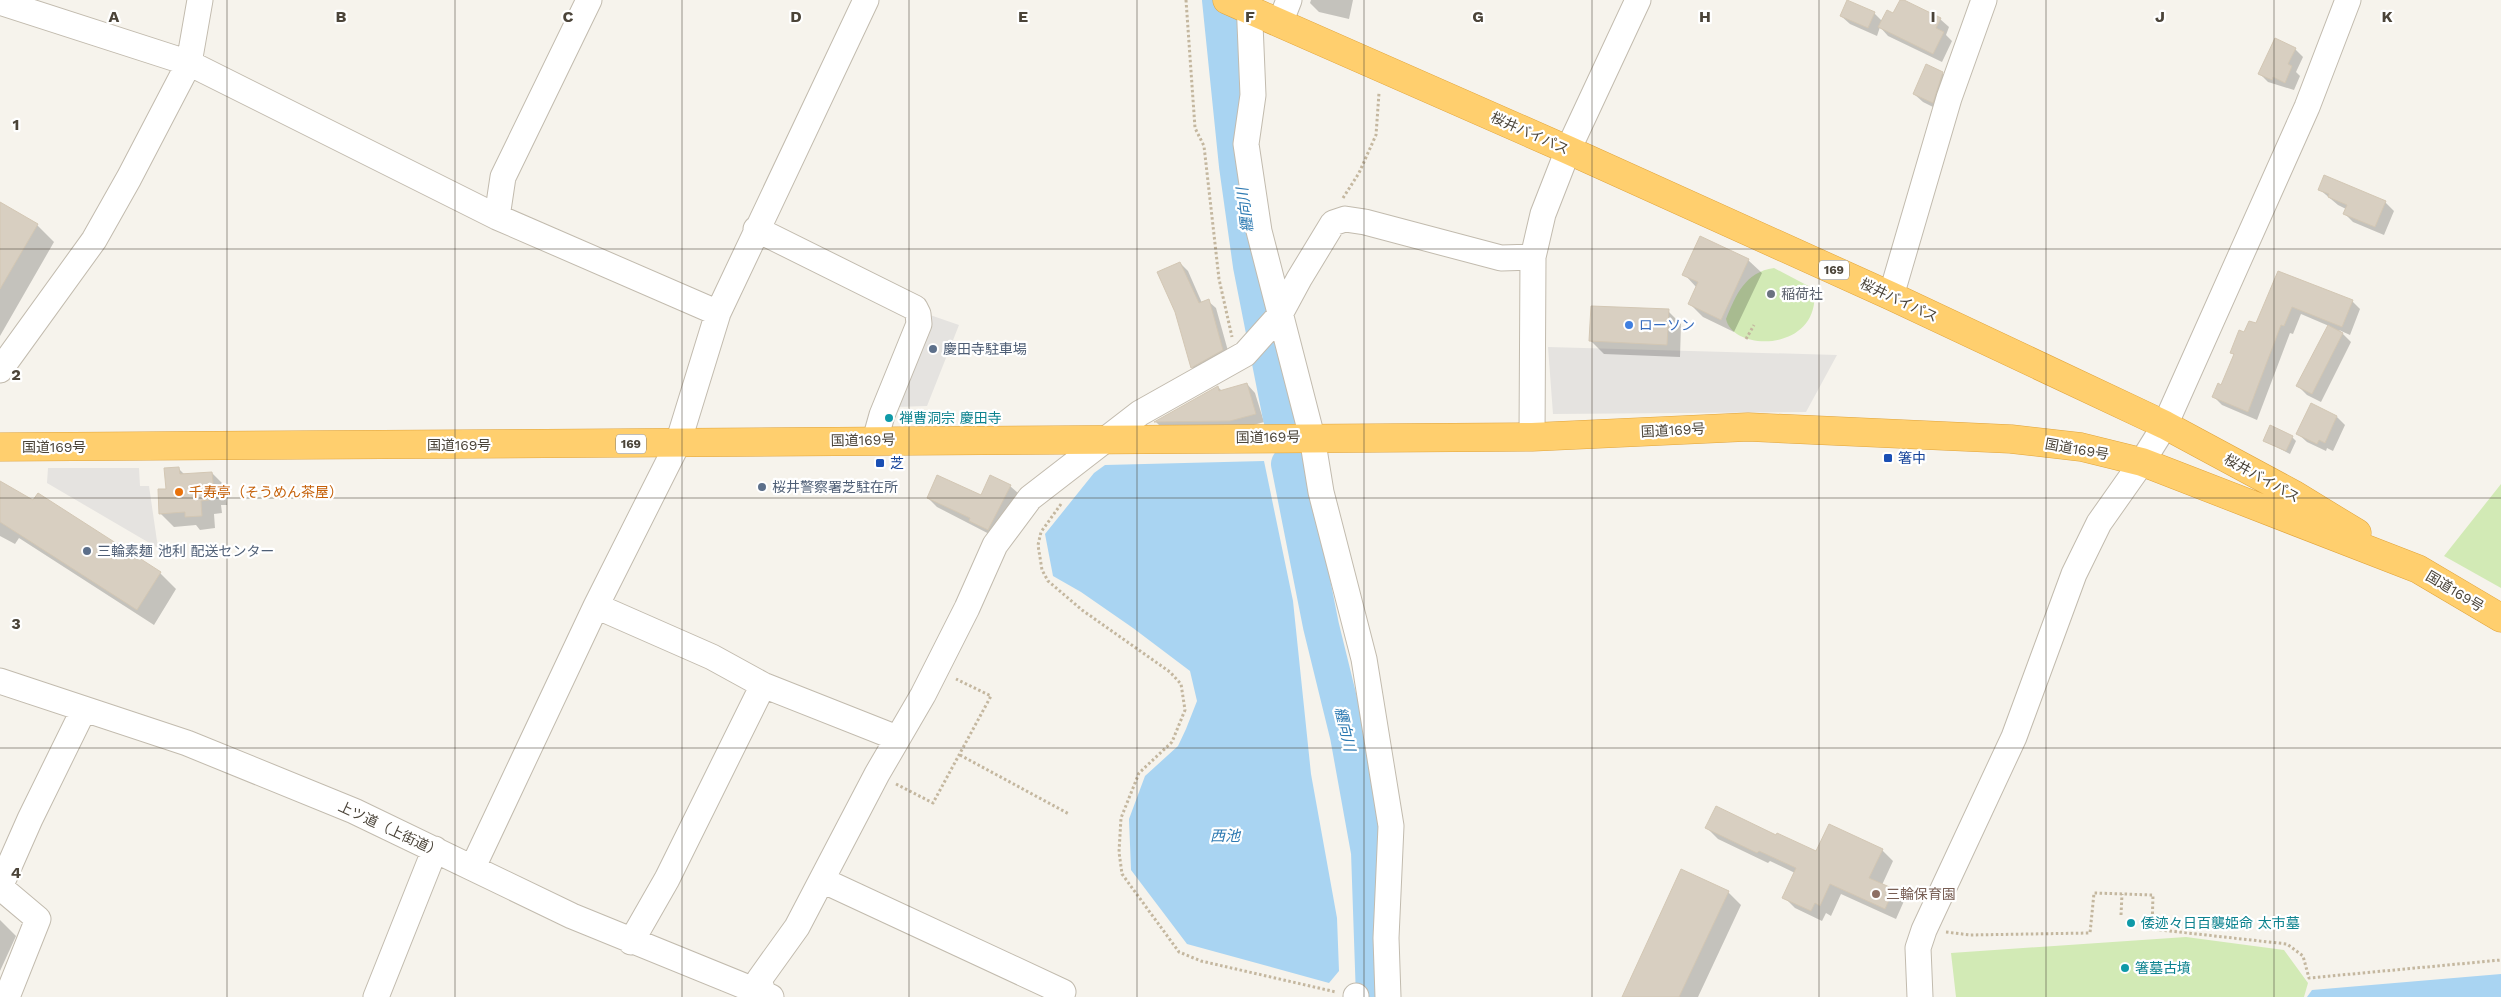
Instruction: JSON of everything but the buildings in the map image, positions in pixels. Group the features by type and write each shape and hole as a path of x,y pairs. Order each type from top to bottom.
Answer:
{"highway":[{"name":"桜井バイパス","path":"1240,3 1285,12 1380,67 1891,296 2165,425 2293,494 2418,569"},
{"name":"国道169号","path":"0,447 678,444 1106,438 1532,437 1758,428 2011,439 2081,447 2142,462 2418,569 2501,618"}],"street":[{"path":"0,370 94,240 129,178 189,63 200,0"},
{"path":"498,217 504,177 589,0"},
{"path":"472,867 596,606 678,444 718,312 866,0"},
{"path":"1532,437 1533,257 1543,214 1568,150 1638,0"},
{"path":"1891,296 1949,98 1984,0"},
{"path":"1920,997 1918,948 1924,930 2014,737 2074,574 2099,523 2142,462 2165,425 2307,107 2348,0"},
{"path":"0,2 189,63 498,217 718,312"},
{"path":"1240,3 1253,95 1246,144 1259,231 1277,318 1312,437 1321,492 1364,659 1391,826 1386,938 1388,997"},
{"path":"765,995 759,980 797,927 967,608 996,545 1030,498 1140,413 1241,356 1277,318 1298,279 1333,222 1345,219 1365,222 1501,258 1533,257"},
{"path":"756,229 915,308 919,324 882,415 875,440"},
{"path":"596,606 712,657 763,685 897,738"},
{"name":"上ツ道（上街道）","path":"0,681 187,743 354,811 572,916 631,942 765,995"},
{"path":"631,942 667,879 763,685"},
{"path":"7,997 38,919 0,887 30,819 84,709"},
{"path":"376,997 435,849"},
{"path":"822,880 1063,992 1060,997"}],"path":[{"path":"1186,0 1195,128 1204,146 1218,279 1241,356"},
{"path":"1333,222 1338,206 1359,172 1376,135 1380,67"},
{"path":"1746,339 1754,324"},
{"path":"1063,501 1041,532 1038,545 1042,570 1060,593 1170,672 1181,684 1186,710 1172,742 1139,773 1121,818 1119,852 1122,874 1179,952 1201,961 1356,997"},
{"path":"877,774 933,803 960,755 991,696 935,668"},
{"path":"960,755 1069,814"},
{"path":"1924,930 1970,935 2090,933 2094,893 2153,895 2152,929 2287,944 2303,956 2309,978 2501,960"},
{"path":"2121,915 2122,894"}],"green space":[{"path":"1774,268 1814,289 1813,310 1805,325 1792,335 1776,340 1759,341 1744,338 1732,330 1726,319 1743,286 1756,274"},
{"path":"2501,484 2501,588 2444,556"},
{"name":"箸墓古墳","path":"2186,937 2284,950 2308,983 2304,997 1956,997 1951,953"}],"shaded area":[{"name":"慶田寺駐車場","path":"930,315 959,325 927,406 895,407"},
{"path":"1548,347 1837,355 1806,412 1553,414"},
{"path":"48,468 139,468 140,486 149,486 158,548 47,483"}],"water":[{"name":"西池","path":"1264,461 1293,601 1311,774 1337,918 1339,971 1329,983 1187,944 1131,870 1129,819 1145,776 1178,746 1186,729 1197,701 1190,671 1133,628 1081,592 1053,576 1045,534 1094,473 1105,465"},
{"path":"2501,974 2501,997 2307,997 2312,990"}],"waterway":[{"name":"纒向川","path":"1220,0 1237,166 1251,266 1281,418"},
{"name":"纒向川","path":"1289,464 1321,626 1348,736 1369,852 1374,997"}],"place":[{"name":"稲荷社","path":"1771,294"},
{"name":"ローソン","path":"1629,325"},
{"name":"慶田寺駐車場","path":"933,349"},
{"name":"禅曹洞宗 慶田寺","path":"889,418"},
{"name":"箸中","path":"1888,458"},
{"name":"芝","path":"880,463"},
{"name":"桜井警察署芝駐在所","path":"762,487"},
{"name":"千寿亭（そうめん茶屋）","path":"179,492"},
{"name":"三輪素麺 池利 配送センター","path":"87,551"},
{"name":"三輪保育園","path":"1876,894"},
{"name":"倭迹々日百襲姫命 太市墓","path":"2131,923"},
{"name":"箸墓古墳","path":"2125,968"}]}
